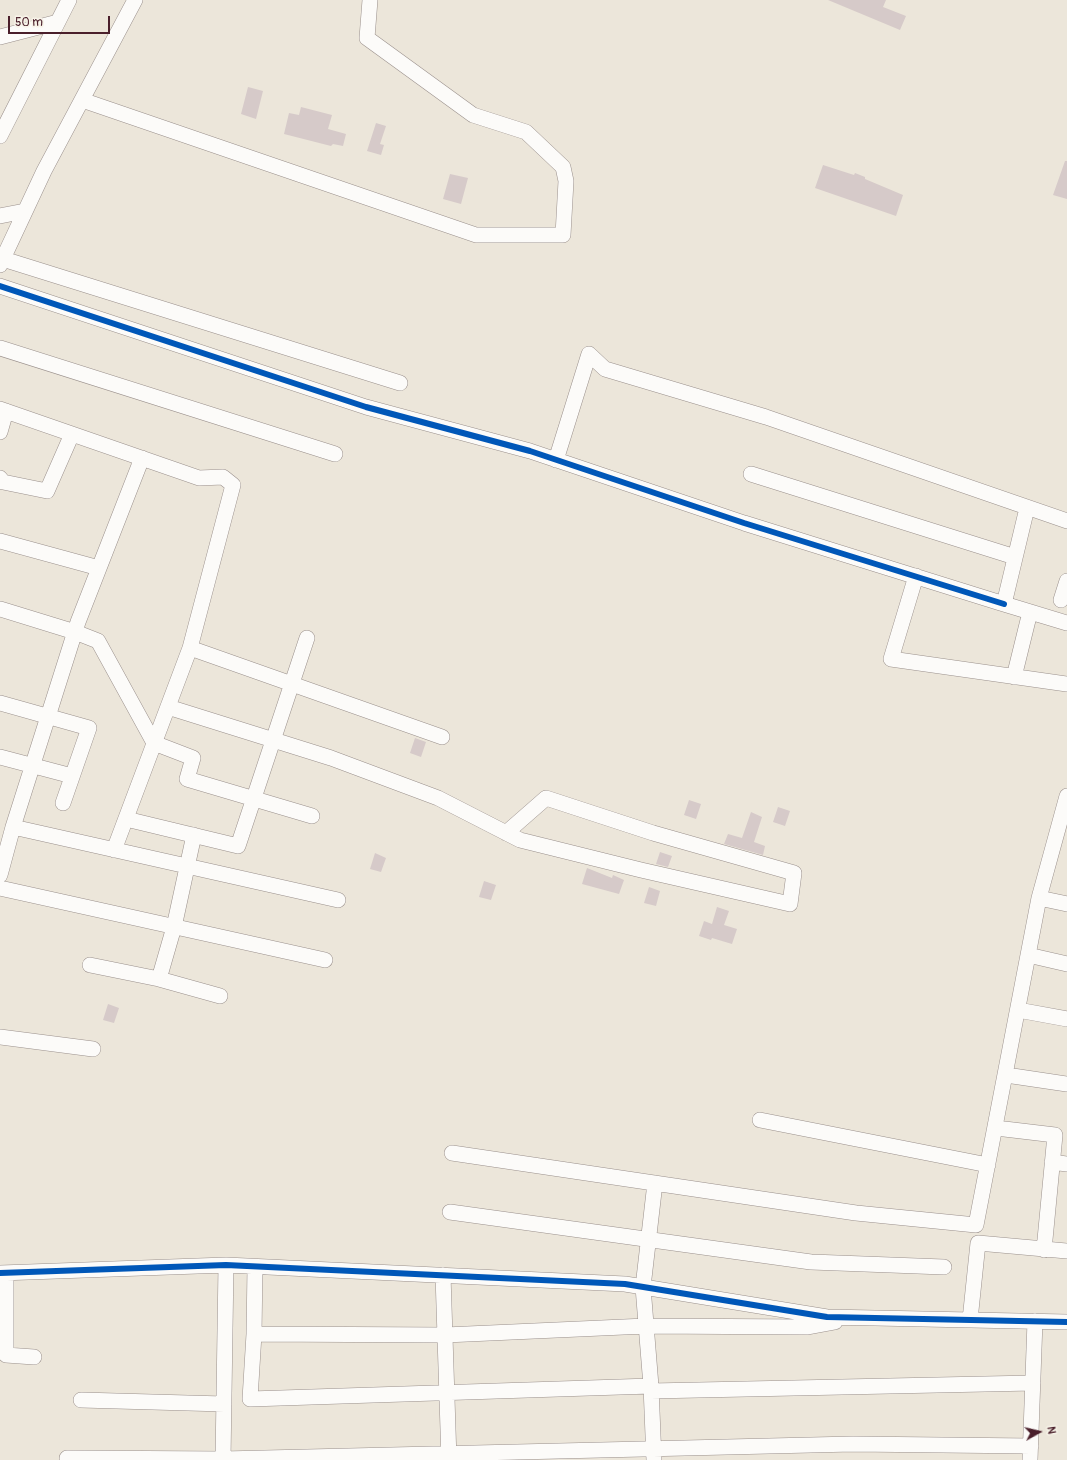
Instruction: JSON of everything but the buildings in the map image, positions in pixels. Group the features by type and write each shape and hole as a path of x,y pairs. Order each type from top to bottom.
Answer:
{"street":[{"path":"0,136 69,0"},
{"path":"135,0 44,171 1,261 400,383"},
{"path":"82,100 476,235 563,235 566,181 563,167 526,132 473,115 367,38 370,0"},
{"path":"0,37 58,22"},
{"path":"0,216 25,211"},
{"path":"0,286 366,407 530,451 744,523 1067,623"},
{"path":"0,348 335,454"},
{"path":"556,460 589,354 606,369 766,417 1067,521"},
{"path":"0,432 3,410 199,478 223,477 233,485 190,648 114,850"},
{"path":"0,478 3,482 47,491 72,434"},
{"path":"0,874 32,765 75,632 142,458"},
{"path":"751,474 1015,557"},
{"path":"1004,604 1027,508"},
{"path":"0,541 99,568"},
{"path":"916,576 891,659 1067,684"},
{"path":"1061,600 1067,581"},
{"path":"0,609 75,632 98,641 154,743 193,758 187,778 312,816"},
{"path":"1014,677 1030,612"},
{"path":"126,819 238,846 307,638"},
{"path":"190,648 442,737"},
{"path":"0,703 88,728 63,803"},
{"path":"168,707 330,758 438,798 506,833 528,842 641,870 790,904 794,873 653,833 546,798 506,833"},
{"path":"0,757 72,776"},
{"path":"452,1153 856,1213 976,1225 996,1128 1039,898 1060,845 1067,796"},
{"path":"13,827 338,900"},
{"path":"159,979 174,927 194,836"},
{"path":"0,888 325,960"},
{"path":"1039,898 1067,904"},
{"path":"1028,956 1067,964"},
{"path":"90,965 159,979 220,996"},
{"path":"1018,1010 1067,1020"},
{"path":"0,1037 93,1050"},
{"path":"1006,1075 1067,1084"},
{"path":"760,1120 988,1165"},
{"path":"996,1128 1055,1135 1060,1163 1044,1250"},
{"path":"654,1454 651,1389 643,1287 655,1183"},
{"path":"450,1212 649,1238 811,1262 944,1267"},
{"path":"970,1320 978,1243 1067,1251"},
{"path":"223,1459 226,1265"},
{"path":"34,1357 6,1355 3,1273 226,1265 624,1284 827,1317 1067,1322"},
{"path":"255,1267 254,1334 250,1399 651,1389 1033,1383"},
{"path":"443,1275 449,1457"},
{"path":"254,1334 445,1335 646,1326 808,1327 858,1317"},
{"path":"67,1458 223,1459 654,1454 853,1444 1031,1453 1035,1322"},
{"path":"81,1400 224,1404"}],"cycle path":[{"path":"0,286 366,407 530,451 744,523 1004,604"},
{"path":"0,1273 226,1265 625,1284 827,1317 1067,1322"}]}
